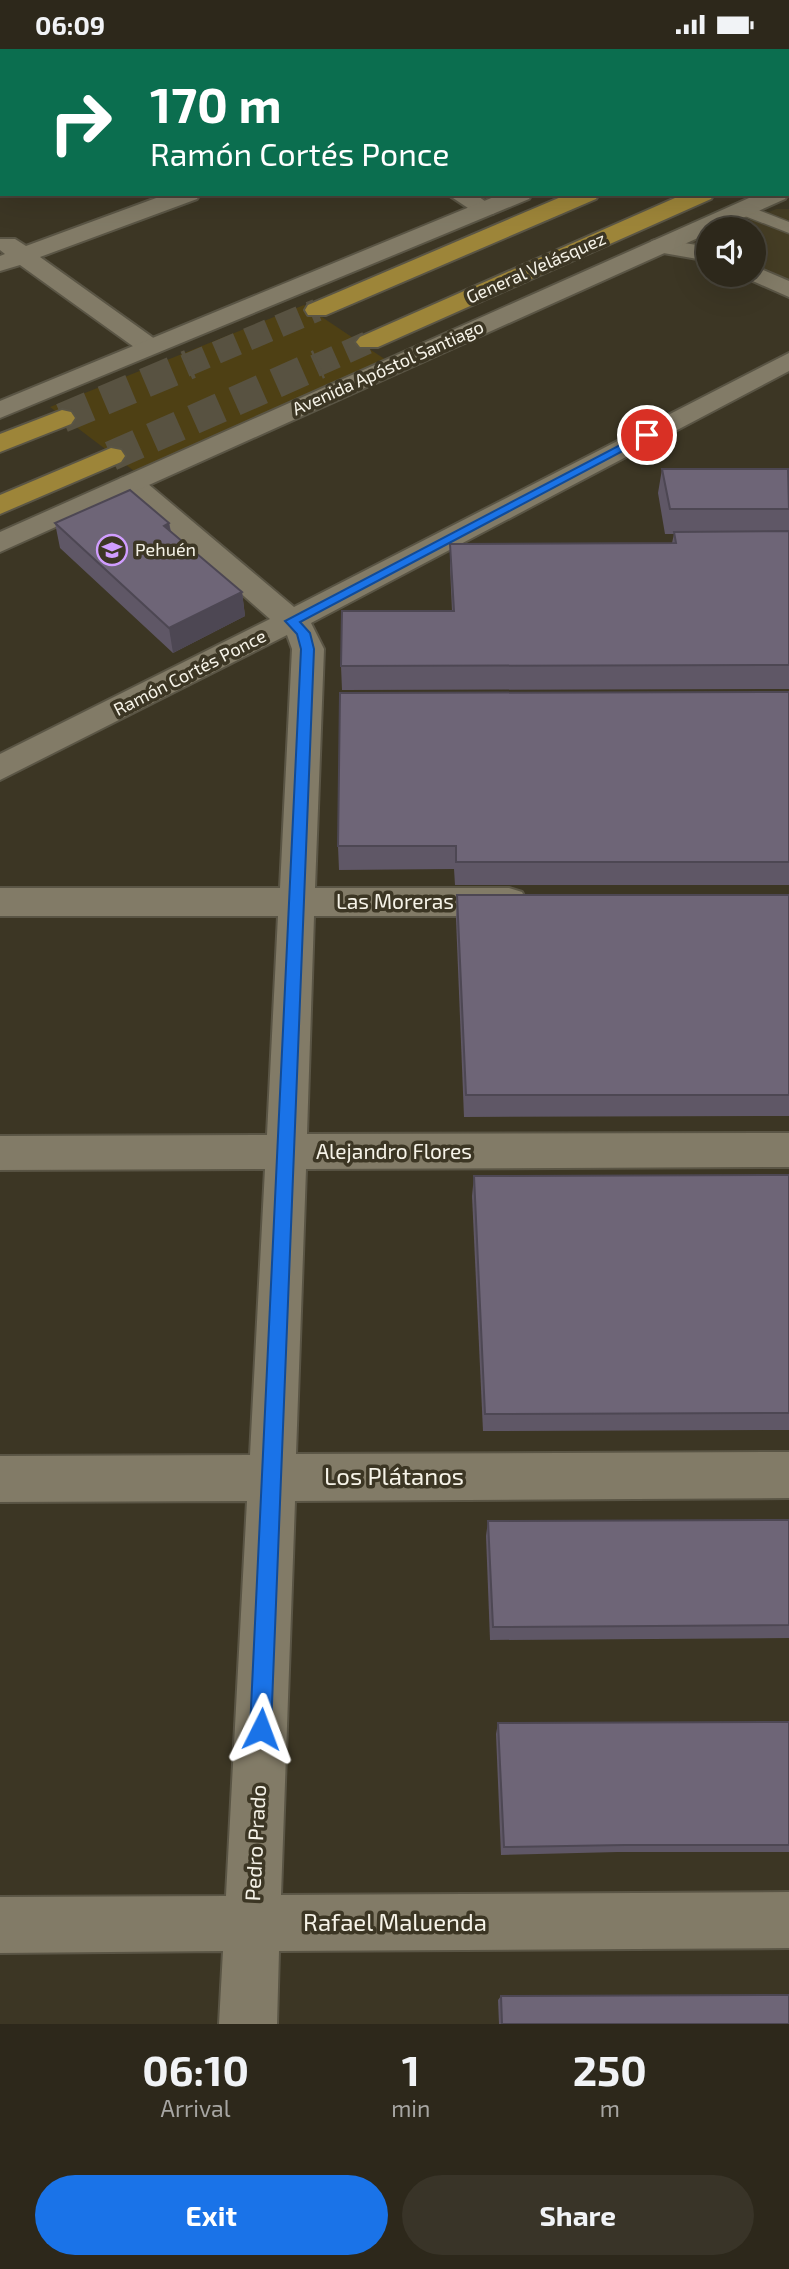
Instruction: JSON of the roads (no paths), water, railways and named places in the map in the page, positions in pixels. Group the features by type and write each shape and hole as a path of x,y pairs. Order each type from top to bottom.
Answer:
{"highway":[{"path":"317,310 583,196"},
{"name":"General Velásquez","path":"369,342 698,196"},
{"path":"0,444 62,418"},
{"path":"0,505 111,456"}],"street":[{"path":"0,264 184,196"},
{"path":"462,196 485,209"},
{"path":"0,409 516,196"},
{"name":"Avenida Apóstol Santiago","path":"0,543 775,196"},
{"path":"0,239 150,347"},
{"path":"660,246 696,252"},
{"path":"766,279 789,290"},
{"name":"Ramón Cortés Ponce","path":"0,768 291,621 789,361"},
{"name":"Pedro Prado","path":"131,484 303,633 320,703 297,902 248,2024"},
{"path":"435,546 489,546"},
{"name":"Las Moreras","path":"0,902 543,902"},
{"name":"Alejandro Flores","path":"0,1153 789,1150"},
{"name":"Los Plátanos","path":"0,1479 789,1475"},
{"name":"Rafael Maluenda","path":"0,1925 789,1920"}],"lane":[{"path":"743,209 786,231"}],"tunnel":[{"path":"185,366 317,310"},
{"path":"315,366 369,342"},
{"path":"62,418 190,364"},
{"path":"111,456 319,364"}],"place":[{"name":"Pehuén","path":"112,550"}]}
